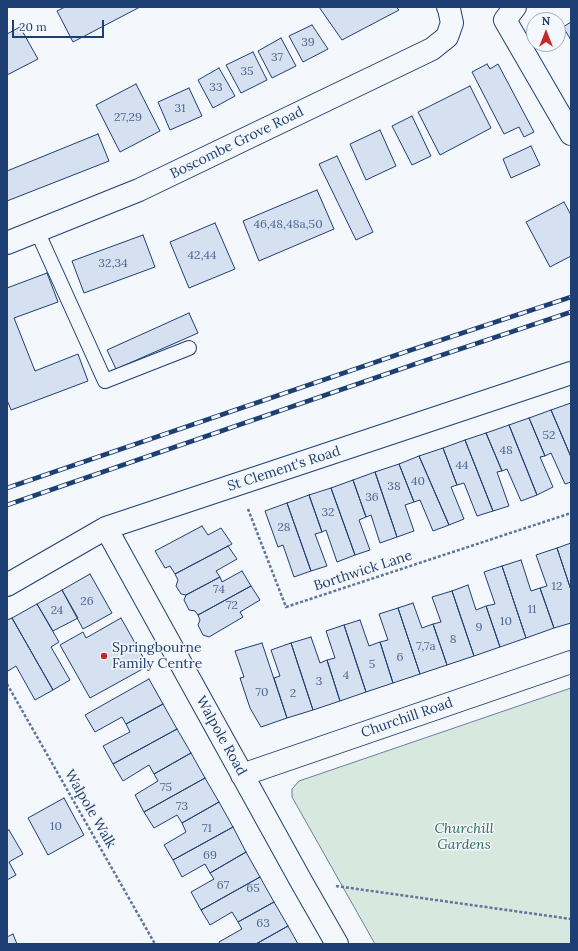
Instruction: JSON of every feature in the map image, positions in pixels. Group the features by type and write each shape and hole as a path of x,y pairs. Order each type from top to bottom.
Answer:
{"street":[{"path":"510,14 571,134"},
{"name":"Boscombe Grove Road","path":"7,243 139,190 432,49 447,37 450,15"},
{"name":"St Clement's Road","path":"7,585 106,528 571,373"},
{"name":"Walpole Road","path":"106,528 337,944"},
{"name":"Churchill Road","path":"242,775 571,662"}],"lane":[{"path":"37,231 105,381 189,348"}],"path":[{"name":"Borthwick Lane","path":"238,484 286,607 571,513"},
{"name":"Walpole Walk","path":"7,684 155,944"},
{"path":"301,881 571,919"}],"green space":[{"name":"Churchill Gardens","path":"571,688 571,944 375,944 292,797 292,789 299,781"}],"building":[{"path":"65,7 140,7 73,42 57,11"},
{"path":"319,7 396,7 399,10 342,40"},
{"path":"571,22 571,40 566,32 566,25"},
{"path":"312,25 328,49 303,62 289,36"},
{"path":"20,27 38,59 7,75 7,34"},
{"path":"281,38 296,66 272,78 258,51"},
{"path":"253,52 267,80 241,93 226,65"},
{"path":"487,64 490,69 498,64 534,132 524,137 519,127 504,134 472,72"},
{"path":"219,68 235,96 213,108 198,80"},
{"path":"136,84 160,131 120,152 96,105"},
{"path":"470,86 491,128 440,155 418,112"},
{"path":"189,88 202,116 170,130 158,102"},
{"path":"412,116 431,156 412,165 392,126"},
{"path":"380,130 396,166 366,180 350,144"},
{"path":"98,134 109,161 7,201 7,171"},
{"path":"531,146 540,165 511,178 503,159"},
{"path":"337,156 373,232 356,240 319,164"},
{"path":"317,190 334,229 259,261 243,221"},
{"path":"564,202 571,215 571,256 550,267 526,222"},
{"path":"215,223 235,269 189,288 170,242"},
{"path":"143,235 155,267 84,293 72,261"},
{"path":"47,273 58,302 14,318 35,371 78,354 88,381 11,410 7,400 7,288"},
{"path":"189,313 198,333 116,369 107,350"},
{"path":"571,403 571,457 551,410"},
{"path":"551,410 571,457 571,482 565,484 551,453 545,456 529,418"},
{"path":"529,418 545,456 540,457 553,487 537,495 509,425"},
{"path":"509,425 537,495 521,501 507,469 502,471 486,433"},
{"path":"486,433 502,471 497,472 509,506 493,511 465,440"},
{"path":"465,440 493,511 477,516 464,483 457,485 443,448"},
{"path":"443,448 457,485 451,487 464,519 449,525 419,456"},
{"path":"419,456 449,525 433,531 420,500 414,502 399,464"},
{"path":"399,464 414,502 405,505 414,531 397,537 375,472"},
{"path":"375,472 397,537 380,543 371,515 366,517 353,480"},
{"path":"353,480 366,517 359,520 370,550 355,555 331,488"},
{"path":"331,488 355,555 337,562 326,530 322,532 309,495"},
{"path":"309,495 322,532 315,534 327,566 311,571 287,503"},
{"path":"287,503 311,571 294,577 283,545 278,547 265,511"},
{"path":"202,526 208,535 221,528 232,544 175,574 170,566 165,568 155,551"},
{"path":"571,543 571,590 557,548"},
{"path":"228,546 237,559 216,571 220,577 186,595 181,594 176,586 178,580 175,574"},
{"path":"557,548 571,590 571,623 554,628 540,588 547,586 536,555"},
{"path":"521,560 531,591 540,588 554,628 526,638 502,566"},
{"path":"502,566 526,638 500,647 486,606 495,604 484,572"},
{"path":"242,571 251,586 198,615 195,611 189,610 184,600 186,595 220,577 222,582"},
{"path":"90,574 112,613 83,629 62,590"},
{"path":"468,585 476,610 486,606 500,647 474,656 452,591"},
{"path":"251,586 260,600 240,612 243,617 209,637 203,635 198,625 200,620 198,615"},
{"path":"62,590 78,618 53,631 37,604"},
{"path":"452,591 474,656 447,665 433,624 441,622 432,597"},
{"path":"413,603 422,628 433,624 447,665 420,674 398,608"},
{"path":"37,604 59,642 51,647 70,680 53,690 12,618"},
{"path":"398,608 420,674 393,683 380,642 388,640 379,614"},
{"path":"12,618 53,690 35,700 16,666 8,671 7,669 7,620"},
{"name":"Springbourne Family Centre","path":"121,618 148,666 90,698 60,645 83,632 86,638"},
{"path":"360,620 369,646 380,642 393,683 366,692 344,625"},
{"path":"344,625 366,692 340,701 327,660 335,658 326,631"},
{"path":"311,637 320,663 327,660 340,701 313,710 291,643"},
{"path":"262,643 287,718 261,727 250,708 240,678 244,677 235,651"},
{"path":"291,643 313,710 287,718 274,678 280,676 271,650"},
{"path":"149,679 163,704 126,724 122,717 95,732 85,715"},
{"path":"163,704 177,729 113,764 103,746 130,732 126,724"},
{"path":"177,729 191,753 154,774 149,765 123,781 113,764"},
{"path":"191,753 205,778 144,812 135,795 158,781 154,774"},
{"path":"205,778 219,802 182,823 177,815 154,828 144,812"},
{"path":"64,798 84,835 48,855 28,818"},
{"path":"219,802 233,827 173,860 164,845 186,832 182,823"},
{"path":"233,827 246,852 210,873 205,864 182,877 173,860"},
{"path":"9,830 23,854 9,862 16,875 7,880 7,831"},
{"path":"246,852 260,877 201,910 191,892 214,879 210,873"},
{"path":"260,877 274,902 238,922 232,912 210,925 201,910"},
{"path":"274,902 288,926 256,944 220,944 219,942 242,929 238,922"},
{"path":"288,926 298,944 256,944"},
{"path":"13,934 17,944 7,944 7,937"}],"railway":[{"path":"7,488 571,297"},
{"path":"7,505 424,361 571,312"}],"place":[{"name":"Springbourne Family Centre","path":"104,656"}]}
